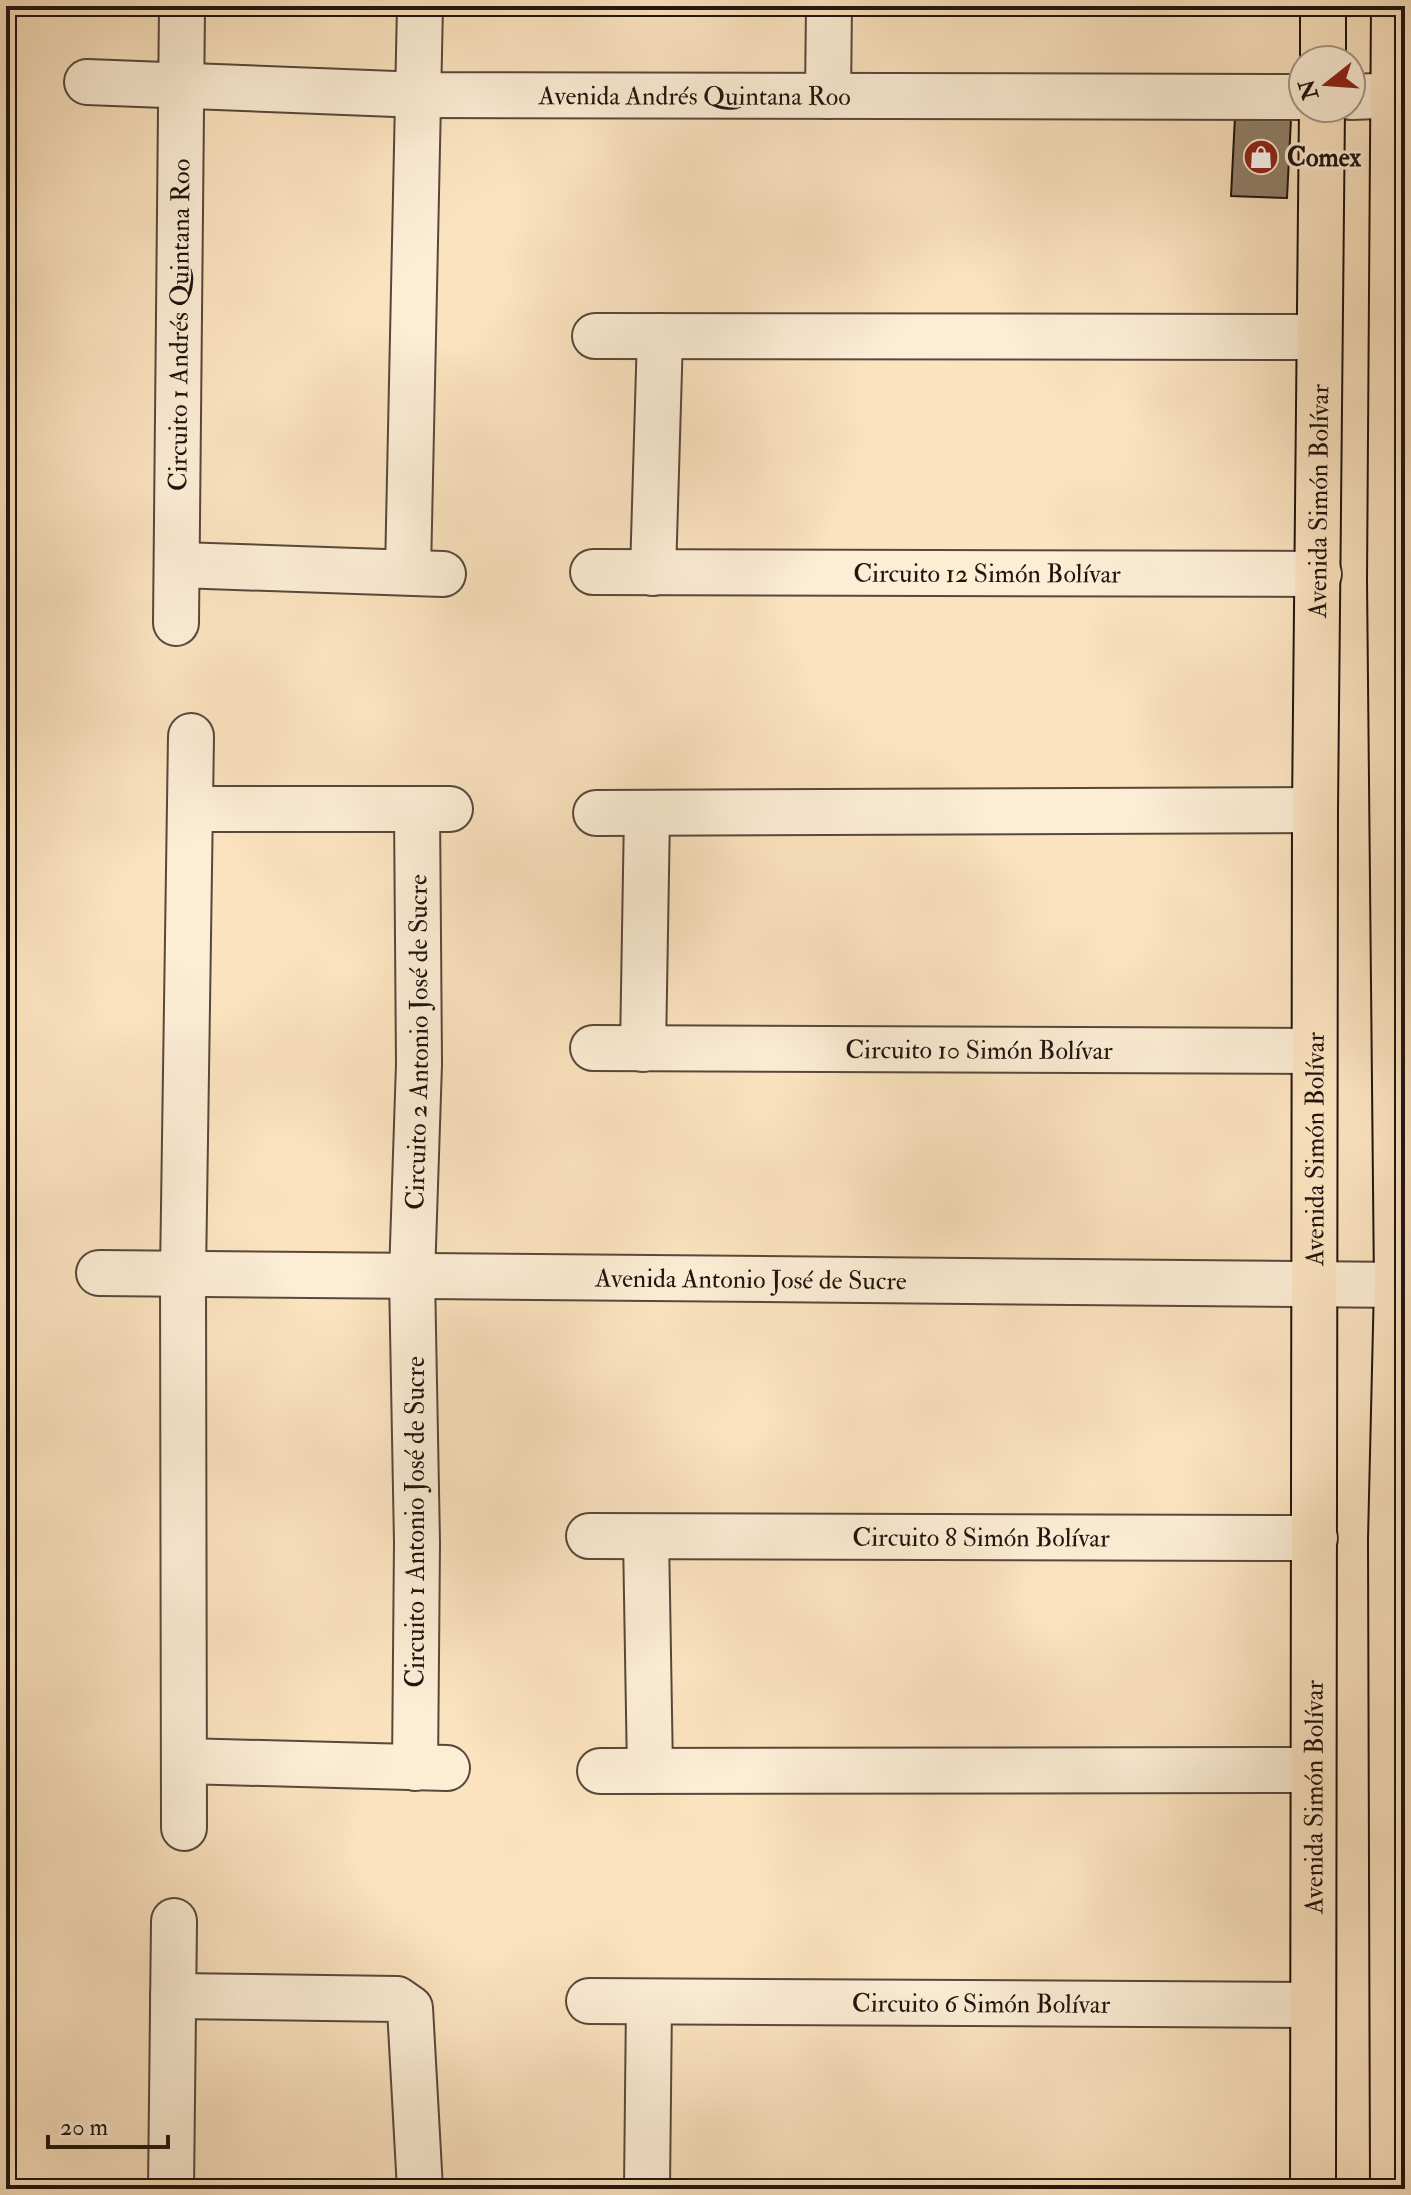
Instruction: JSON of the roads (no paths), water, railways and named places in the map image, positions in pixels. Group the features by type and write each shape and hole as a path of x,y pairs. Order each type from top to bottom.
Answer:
{"main road":[{"path":"1323,6 1323,44"},
{"path":"1393,2189 1391,1539 1401,1285 1397,580 1399,346 1383,96 1394,6"},
{"name":"Avenida Simón Bolívar","path":"1313,2189 1311,1770 1315,1538 1315,810 1322,124"}],"street":[{"name":"Circuito 1 Andrés Quintana Roo","path":"176,623 179,565 182,6"},
{"path":"179,565 426,573 420,6"},
{"path":"828,96 829,6"},
{"name":"Avenida Andrés Quintana Roo","path":"87,82 421,95 1287,97"},
{"path":"595,336 1318,337"},
{"path":"653,573 660,336"},
{"name":"Circuito 12 Simón Bolívar","path":"593,572 1319,574"},
{"path":"184,1828 183,1274 191,736"},
{"name":"Circuito 2 Antonio José de Sucre","path":"191,809 434,809 419,1064 412,1276"},
{"path":"596,813 1315,810"},
{"path":"643,1049 647,814"},
{"name":"Circuito 10 Simón Bolívar","path":"593,1048 1314,1051"},
{"name":"Avenida Antonio José de Sucre","path":"99,1273 1401,1285"},
{"name":"Circuito 1 Antonio José de Sucre","path":"184,1761 431,1768 417,1543 412,1276"},
{"name":"Circuito 8 Simón Bolívar","path":"589,1536 1315,1538"},
{"path":"646,1537 650,1771"},
{"path":"600,1771 1311,1770"},
{"path":"171,2189 174,1921"},
{"path":"173,1996 397,1999 410,2008 420,2189"},
{"name":"Circuito 6 Simón Bolívar","path":"589,2001 1312,2005"},
{"path":"647,2189 649,2002"}],"place":[{"name":"Comex","path":"1261,157"}]}
